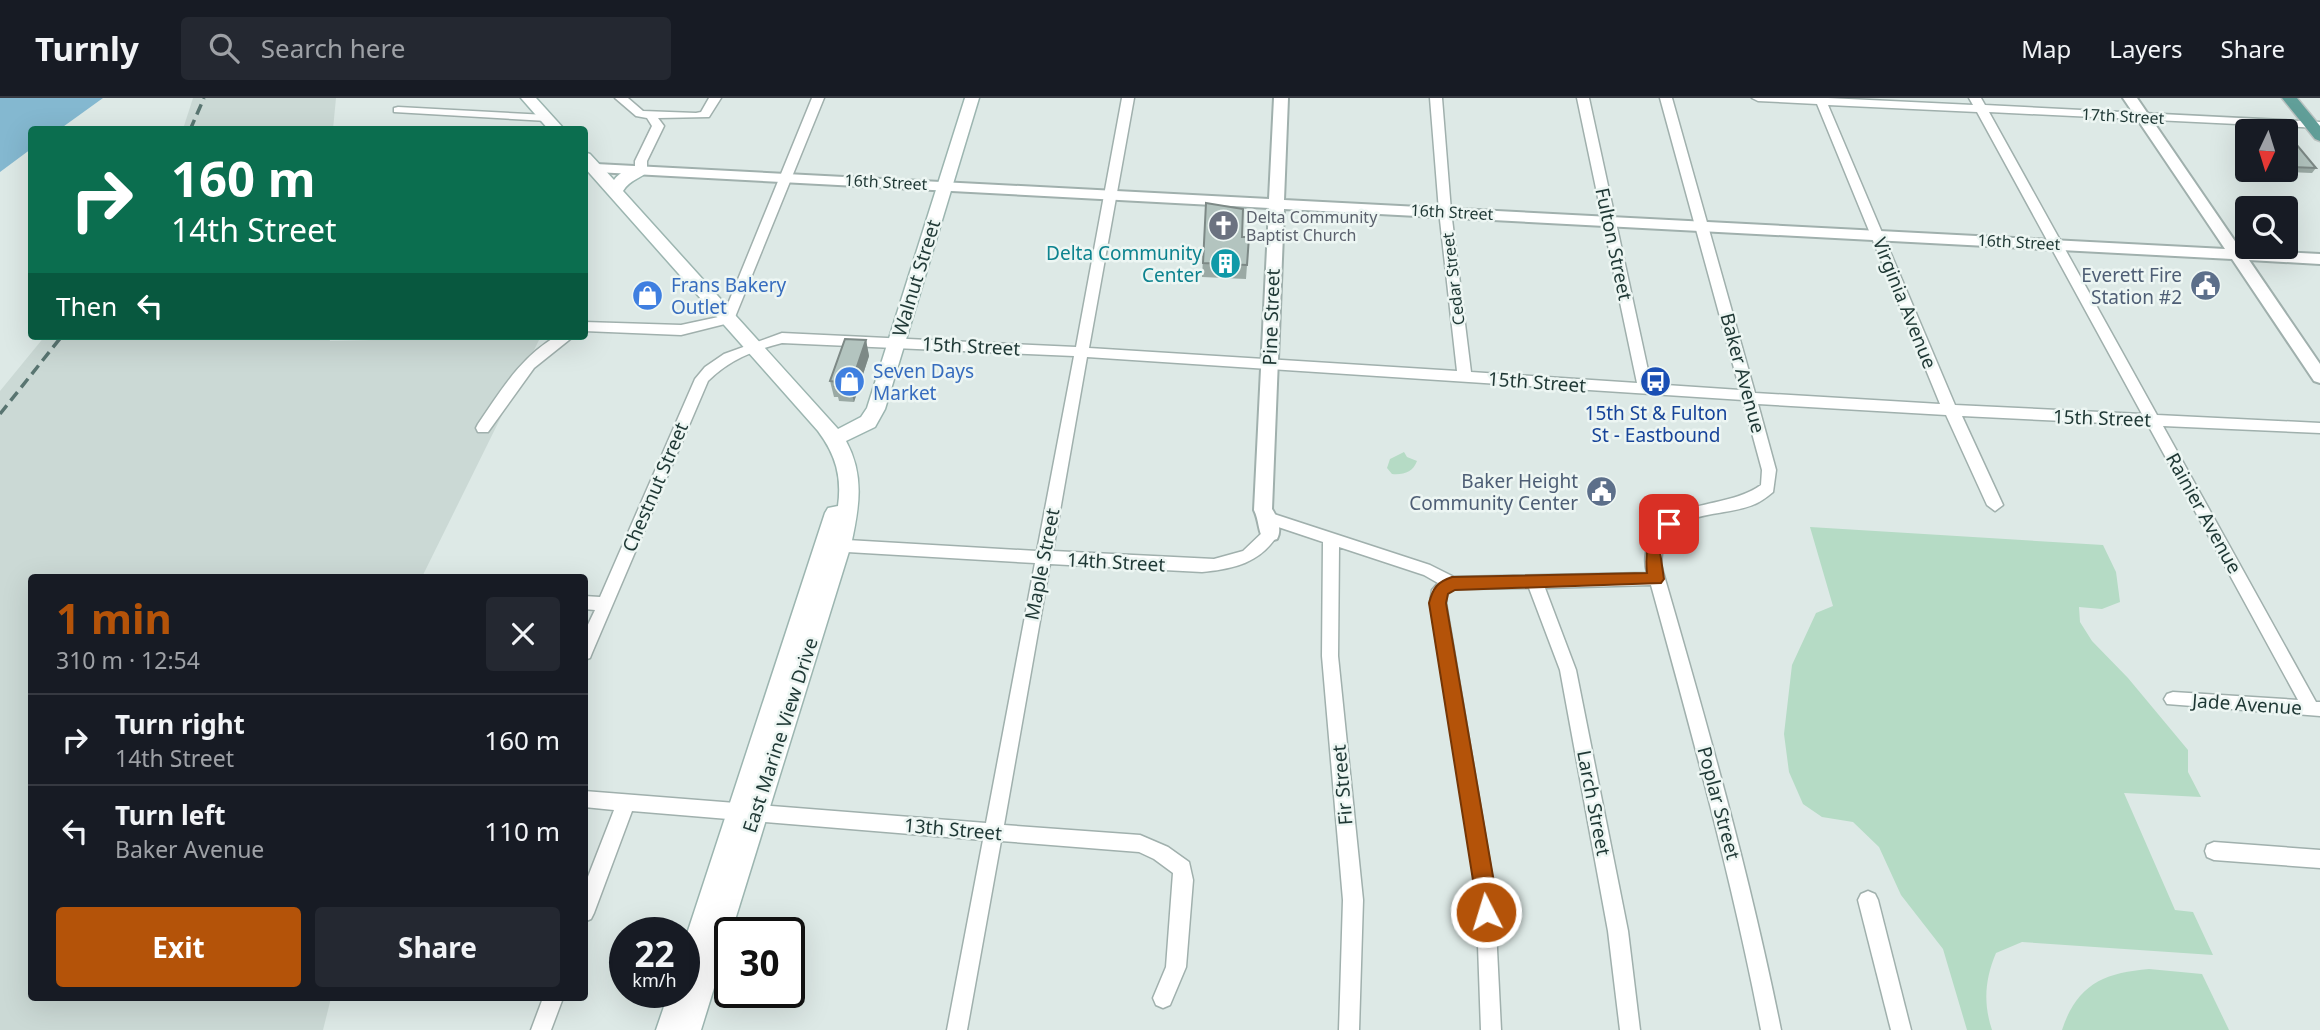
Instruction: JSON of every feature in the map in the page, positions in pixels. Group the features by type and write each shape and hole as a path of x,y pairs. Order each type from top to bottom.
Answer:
{"main road":[{"path":"528,98 552,124"},
{"name":"Walnut Street","path":"836,438 868,422 876,409 972,98"},
{"path":"2289,98 2317,128"},
{"path":"588,164 836,438"},
{"path":"615,191 623,178 641,170"},
{"name":"East Marine View Drive","path":"687,1030 748,811 833,545 837,508 836,438"},
{"name":"East Marine View Drive","path":"700,941 748,811"},
{"path":"670,1030 677,1008"}],"street":[{"path":"621,98 635,113 702,116 707,113 715,98"},
{"path":"588,326 681,330 728,319 818,98"},
{"name":"Maple Street","path":"957,1030 1128,98"},
{"name":"Pine Street","path":"1269,526 1263,510 1281,98"},
{"name":"Cedar Street","path":"1436,98 1445,211 1465,377"},
{"name":"Fulton Street","path":"1583,98 1645,390"},
{"name":"Baker Avenue","path":"1656,579 1653,552 1657,540 1669,524 1695,511 1751,499 1768,488 1769,470 1751,397 1665,98"},
{"name":"17th Street","path":"1758,98 1978,103 2317,128"},
{"path":"2130,98 2235,251"},
{"name":"Virginia Avenue","path":"1821,99 1951,412 1994,505"},
{"name":"Rainier Avenue","path":"1978,103 2152,420 2316,708"},
{"path":"398,110 552,124"},
{"path":"641,170 641,161 658,126 650,114"},
{"name":"16th Street","path":"588,164 641,170 2235,254"},
{"name":"16th Street","path":"2298,258 2320,259"},
{"path":"2240,259 2320,377"},
{"name":"15th Street","path":"754,345 782,338 807,337 1737,394 1765,401 2320,428"},
{"path":"483,428 526,366 559,340"},
{"name":"Chestnut Street","path":"588,644 702,379 713,367 754,345"},
{"path":"1269,526 1331,539 1430,571 1452,583 1656,579"},
{"name":"14th Street","path":"833,545 1202,566 1231,564 1253,555 1269,526"},
{"name":"Fir Street","path":"1331,539 1330,656 1353,900 1349,1030"},
{"name":"Poplar Street","path":"1656,579 1720,800 1754,938 1771,1030"},
{"name":"Larch Street","path":"1535,582 1568,670 1618,931 1629,1030"},
{"path":"1452,583 1440,590 1438,603 1485,888 1491,1030"},
{"path":"588,602 605,604"},
{"name":"Jade Avenue","path":"2173,699 2316,708"},
{"name":"13th Street","path":"588,799 1139,844 1161,853 1182,868 1184,880 1176,967 1163,998"},
{"path":"588,902 626,802"},
{"path":"2214,851 2320,859"},
{"path":"1868,900 1900,1030"},
{"path":"541,1030 552,1001"}],"shaded area":[{"path":"193,98 336,98 333,126 184,126"},
{"path":"42,340 539,340 423,574 28,574 28,1001 330,1001 323,1030 0,1030 0,391"}],"green space":[{"path":"1404,452 1407,457 1417,461 1415,465 1408,472 1392,474 1387,468 1390,459"},
{"path":"1810,527 2103,545 2116,572 2120,602 2102,609 2079,607 2080,622 2092,641 2128,678 2188,750 2188,772 2201,797 2124,793 2175,910 2193,912 2213,955 2022,942 1996,953 1992,963 1986,1001 1992,1030 1967,1030 1943,949 1901,895 1879,847 1853,822 1822,817 1803,804 1789,772 1784,734 1792,665 1816,613 1833,606"},
{"path":"2149,969 2202,974 2229,1030 2062,1030 2076,1002 2094,984 2119,974"}],"water":[{"path":"0,98 103,98 64,126 28,126 28,151 0,172"}],"building":[{"path":"2298,146 2316,168 2298,167"},
{"path":"1206,203 1243,209 1242,237 1249,237 1247,265 1203,263"},
{"path":"845,339 866,340 850,387 835,386 837,382 830,381"}],"railway":[{"path":"192,126 204,98"},
{"path":"0,414 59,340"}],"place":[{"name":"Delta Community Baptist Church","path":"1223,226"},
{"name":"Delta Community Center","path":"1225,264"},
{"name":"Everett Fire Station #2","path":"2205,286"},
{"name":"Frans Bakery Outlet","path":"648,296"},
{"name":"Seven Days Market","path":"850,382"},
{"name":"15th St & Fulton St - Eastbound","path":"1656,382"},
{"name":"Baker Height Community Center","path":"1601,492"}],"route":[{"path":"1486,912 1485,888 1438,603 1440,590 1452,583 1656,579 1653,552 1657,540 1669,524"}]}
